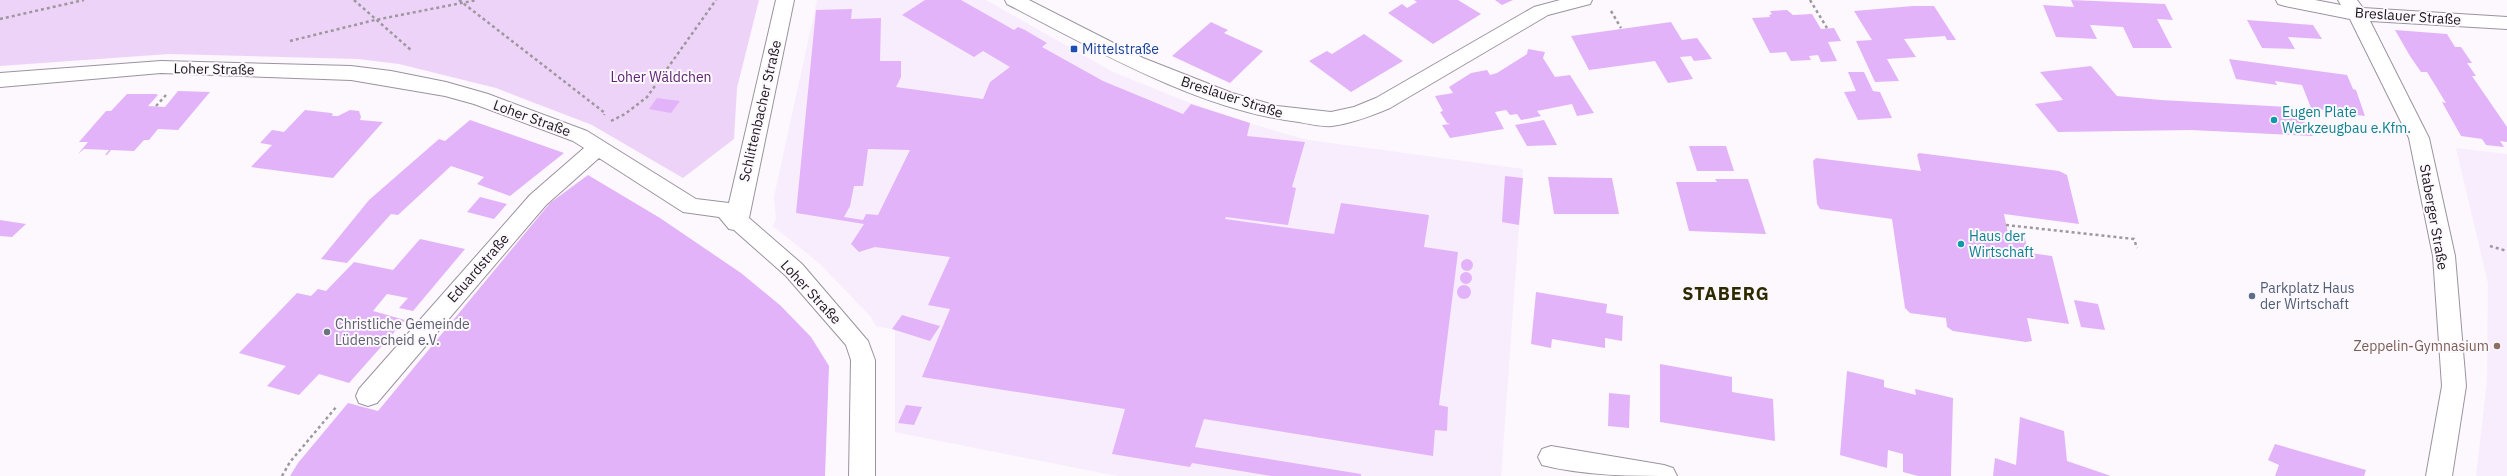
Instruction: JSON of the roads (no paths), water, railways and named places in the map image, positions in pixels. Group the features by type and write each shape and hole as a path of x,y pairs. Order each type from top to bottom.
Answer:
{"street":[{"name":"Schlittenbacher Straße","path":"737,223 743,186 785,0"},
{"name":"Breslauer Straße","path":"1014,0 1136,63 1225,98 1277,113 1331,119 1359,113 1383,103 1541,11 1583,0"},
{"name":"Breslauer Straße","path":"2285,0 2507,23"},
{"name":"Staberger Straße","path":"2352,7 2419,138 2444,256 2454,386 2440,476"},
{"name":"Loher Straße","path":"0,80 161,67 350,73 391,78 481,99 580,136 691,206 725,210 737,223 794,270 856,341 863,360 862,476"},
{"name":"Eduardstraße","path":"368,396 538,200 597,148"},
{"path":"1551,457 1664,476"}],"place":[{"name":"Mittelstraße","path":"1074,49"},
{"name":"Eugen Plate Werkzeugbau e.Kfm.","path":"2274,120"},
{"name":"Haus der Wirtschaft","path":"1961,244"},
{"name":"Parkplatz Haus der Wirtschaft","path":"2252,296"},
{"name":"Christliche Gemeinde Lüdenscheid e.V.","path":"327,332"},
{"name":"Zeppelin-Gymnasium","path":"2497,346"}],"district":[{"name":"STABERG","path":"1726,294"}],"park label":[{"name":"Loher Wäldchen","path":"661,77"}]}
